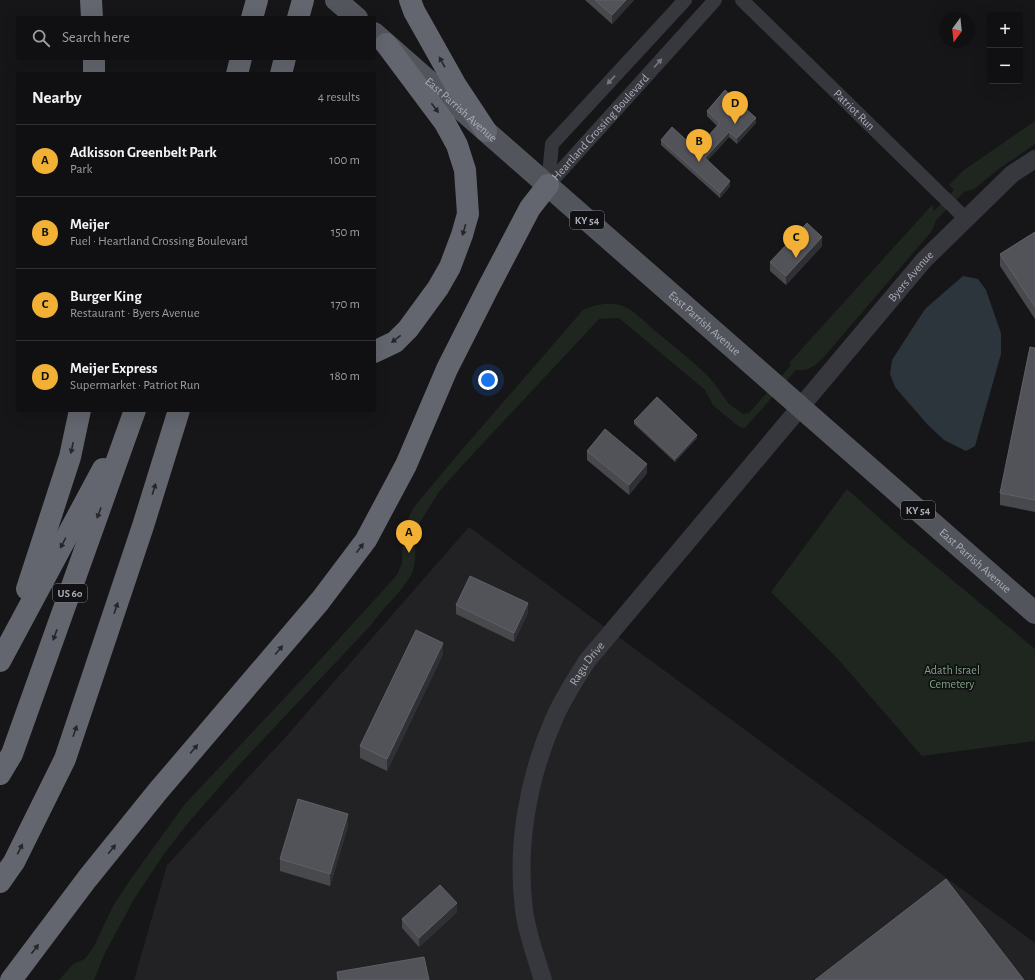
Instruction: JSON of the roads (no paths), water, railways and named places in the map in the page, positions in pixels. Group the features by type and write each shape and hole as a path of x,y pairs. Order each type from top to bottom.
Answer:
{"highway":[{"path":"91,0 92,16"},
{"path":"253,16 257,0"},
{"path":"299,16 303,0"},
{"path":"410,0 414,11 455,84 486,131"},
{"path":"376,351 394,342 408,329 438,288 450,267 468,214 465,170 457,145 445,123 380,38"},
{"path":"94,60 94,72"},
{"path":"237,72 240,60"},
{"path":"282,72 285,60"},
{"path":"288,72 290,60"},
{"path":"11,980 87,879 158,791 320,601 366,540 406,466 447,369 488,288 530,208 548,185"},
{"path":"4,652 70,457 80,412"},
{"path":"4,652 134,412"},
{"name":"US 60","path":"0,774 12,754 134,412"},
{"path":"0,882 14,862 65,759 143,526 177,412"}],"main road":[{"name":"East Parrish Avenue","path":"380,38 1035,613"}],"street":[{"name":"Heartland Crossing Boulevard","path":"548,185 552,144 685,0"},
{"name":"Heartland Crossing Boulevard","path":"548,185 715,0"},
{"name":"Patriot Run","path":"742,0 966,219"},
{"name":"Byers Avenue","path":"800,407 924,260 1012,174 1035,159"},
{"name":"Ragu Drive","path":"543,980 530,942 524,910 521,878 522,846 526,813 533,780 542,748 554,718 587,661 800,407"}],"place":[{"name":"Meijer Express","path":"735,124"},
{"name":"Meijer","path":"699,162"},
{"name":"Burger King","path":"796,258"},
{"name":"Adkisson Greenbelt Park","path":"409,553"}],"park label":[{"name":"Adath Israel Cemetery","path":"952,677"}]}
